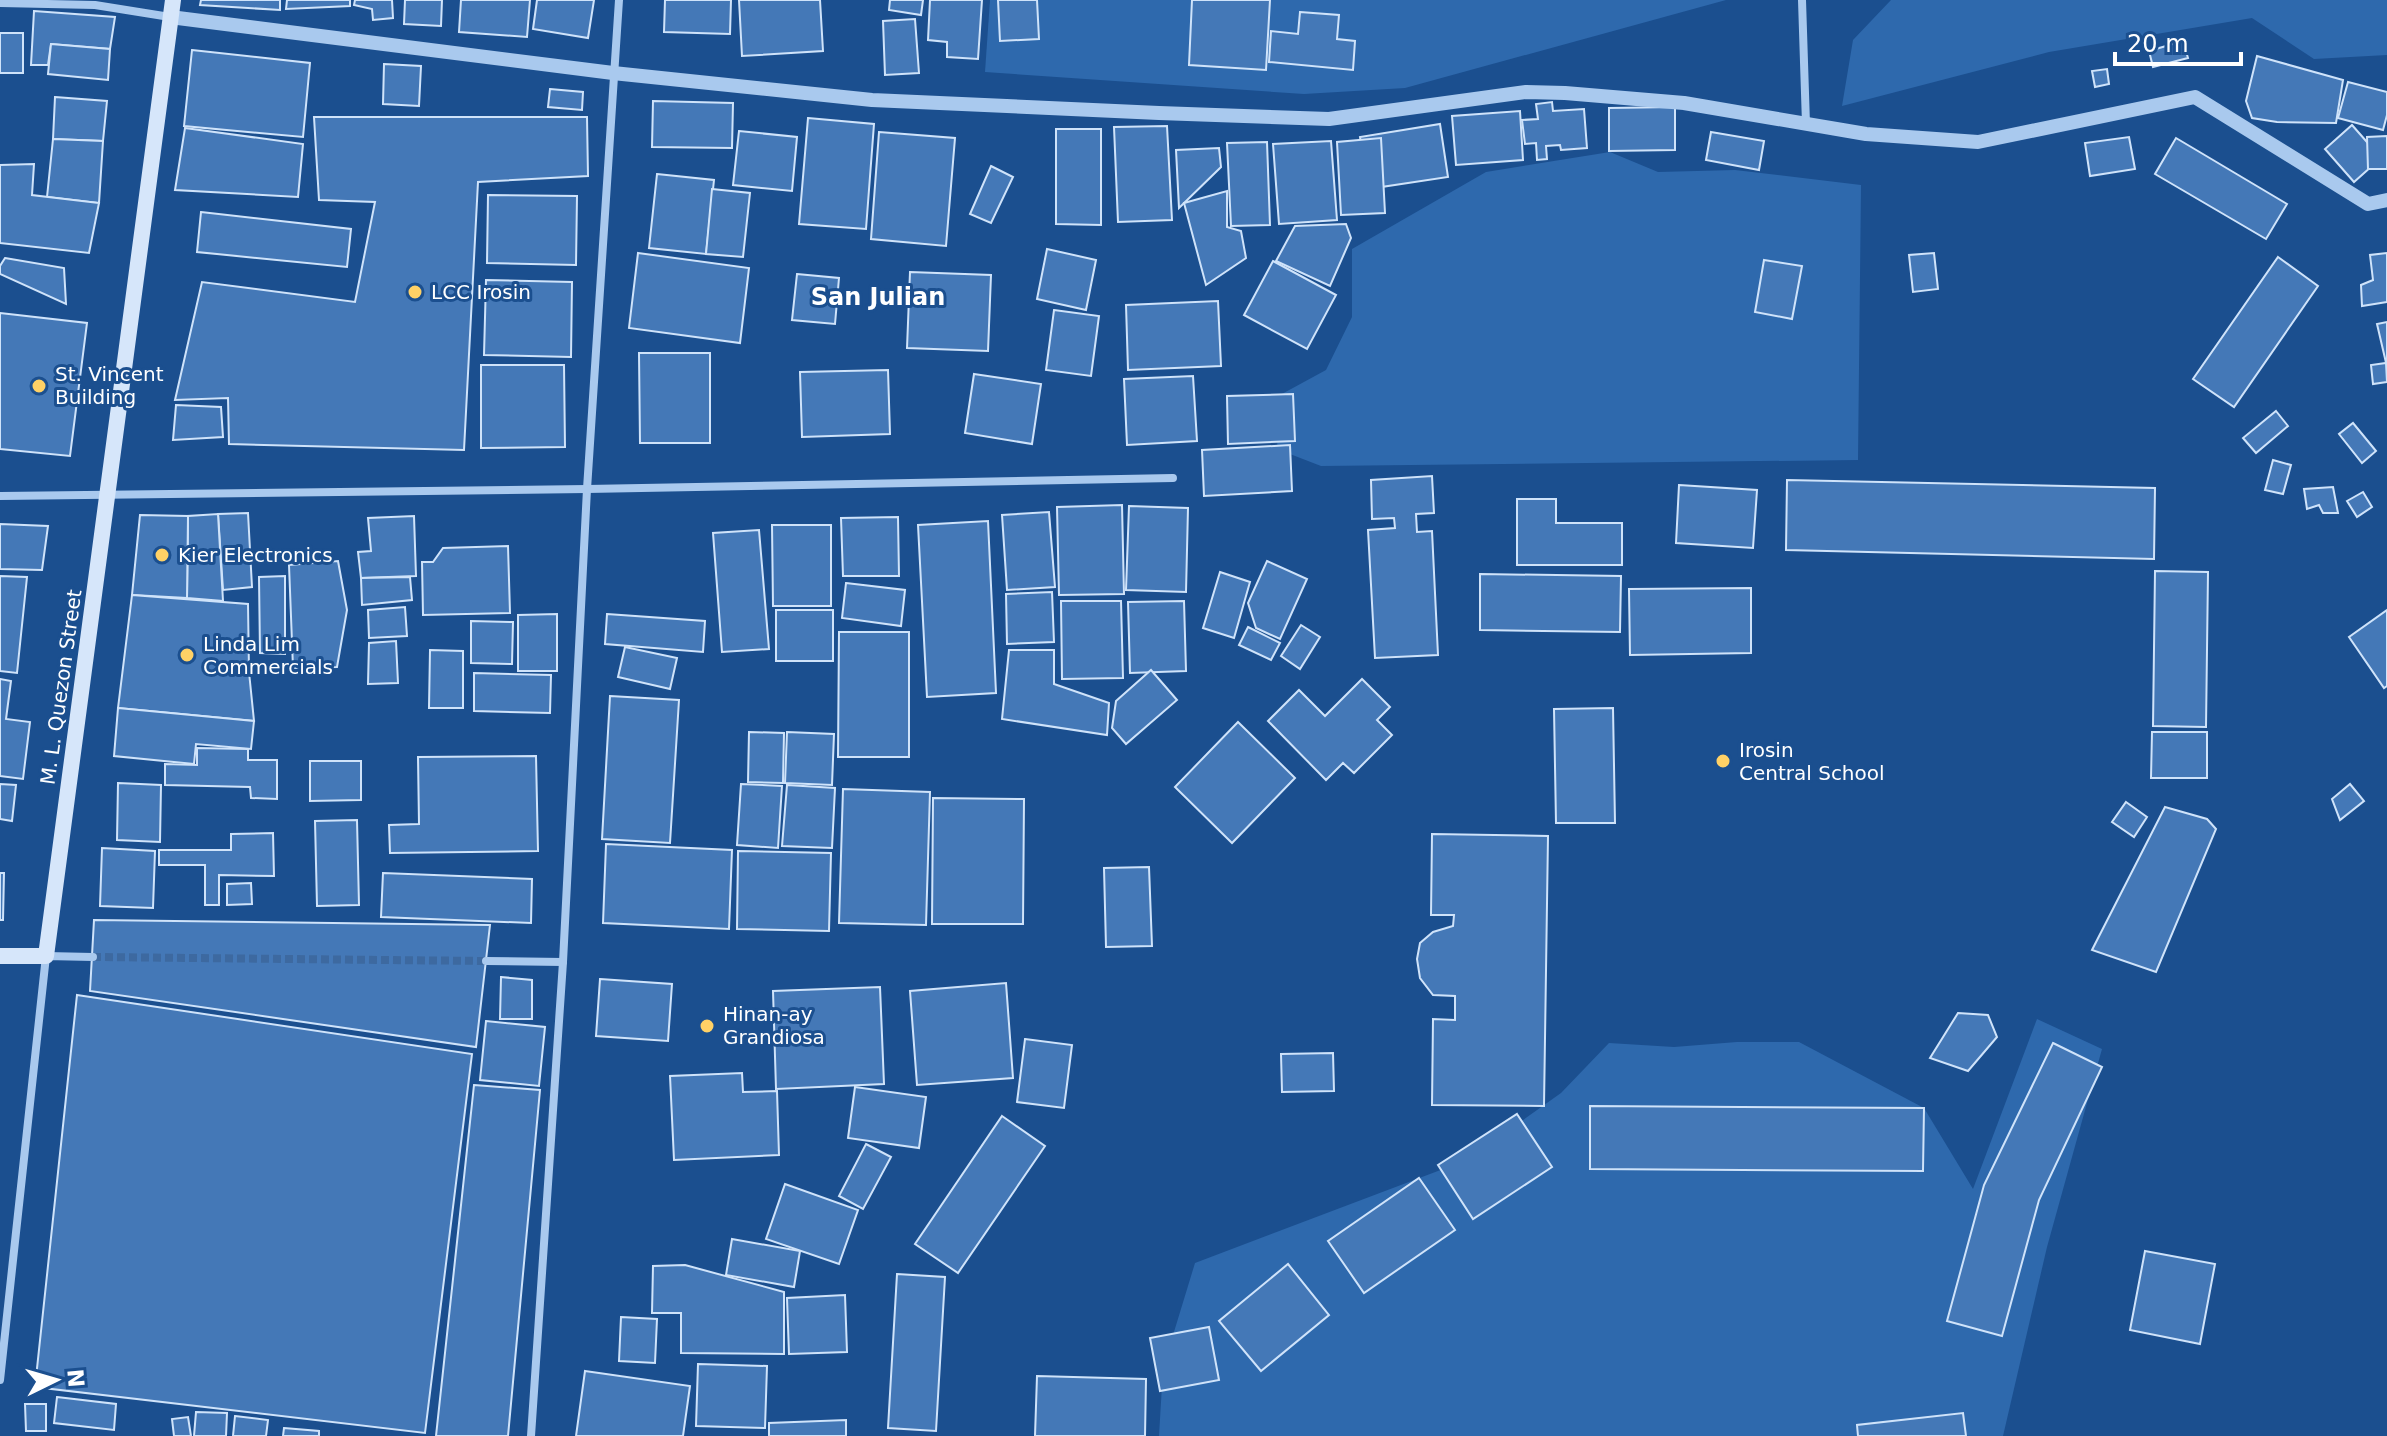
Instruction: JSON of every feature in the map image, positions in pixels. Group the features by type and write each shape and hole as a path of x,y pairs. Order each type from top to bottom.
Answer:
{"main road":[{"name":"M. L. Quezon Street","path":"46,956 172,9"},
{"path":"0,956 46,956"}],"street":[{"path":"531,1436 563,962 587,489 619,0"},
{"path":"1802,0 1806,124"},
{"path":"0,3 172,9 613,73 872,100 1329,119 1526,92 1565,93 1684,103 1866,134 1978,142 2195,97 2368,204 2387,200"},
{"path":"0,496 1173,478"},
{"path":"46,956 93,957"},
{"name":"M. L. Quezon Street","path":"0,1380 46,956"},
{"path":"486,961 563,962"}],"shaded area":[{"path":"990,0 1726,0 1405,88 1304,94 985,72"},
{"path":"1891,0 2387,0 2387,55 2314,59 2252,18 2049,52 1842,106 1853,40"},
{"path":"1610,152 1658,172 1735,170 1861,185 1858,460 1321,466 1277,449 1280,395 1326,370 1352,317 1352,249 1486,172"},
{"path":"2037,1019 2102,1049 2047,1247 2003,1436 1159,1436 1163,1368 1195,1263 1467,1160 1561,1093 1609,1043 1674,1047 1737,1042 1799,1042 1924,1108 1973,1189"}],"building":[{"path":"201,0 280,0 280,10 200,5"},
{"path":"287,0 350,0 350,6 286,9"},
{"path":"355,0 392,0 393,18 373,20 372,9 354,5"},
{"path":"405,0 442,0 441,26 404,24"},
{"path":"461,0 530,0 527,37 459,32"},
{"path":"537,0 594,0 588,38 533,29"},
{"path":"665,0 731,0 730,34 664,32"},
{"path":"739,0 820,0 823,51 742,56"},
{"path":"890,0 923,0 921,15 889,10"},
{"path":"930,0 982,0 978,59 947,57 947,42 928,40"},
{"path":"998,0 1037,0 1039,39 1000,41"},
{"path":"1192,0 1270,0 1266,70 1189,65"},
{"path":"34,11 115,17 110,49 51,44 48,65 31,65"},
{"path":"1300,12 1339,15 1337,39 1355,41 1353,70 1269,62 1271,31 1298,34"},
{"path":"915,19 919,73 885,75 883,21"},
{"path":"0,33 23,33 23,73 0,73"},
{"path":"2183,41 2188,58 2153,67 2149,51"},
{"path":"51,44 110,49 108,80 48,74"},
{"path":"192,50 310,63 303,137 184,126"},
{"path":"2257,56 2343,80 2336,123 2277,122 2252,118 2246,101"},
{"path":"384,64 421,66 419,106 383,104"},
{"path":"2107,69 2109,84 2095,87 2092,71"},
{"path":"2348,82 2387,92 2387,115 2383,130 2338,118"},
{"path":"550,89 583,92 582,110 548,107"},
{"path":"55,97 107,101 103,141 53,139"},
{"path":"653,101 733,103 732,148 652,147"},
{"path":"1552,102 1553,111 1584,109 1587,148 1561,150 1560,145 1546,146 1547,159 1537,160 1536,143 1525,144 1522,120 1538,119 1536,104"},
{"path":"1675,107 1675,150 1609,151 1609,108"},
{"path":"1520,111 1523,160 1456,165 1452,116"},
{"name":"LCC Irosin","path":"314,117 587,117 588,176 478,182 464,450 229,444 228,398 175,400 202,282 355,302 375,202 319,200"},
{"path":"808,118 874,124 866,229 799,224"},
{"path":"1440,124 1448,177 1368,189 1360,137"},
{"path":"2352,125 2381,158 2354,182 2325,149"},
{"path":"1167,126 1172,220 1118,222 1114,127"},
{"path":"185,128 303,144 298,197 175,190"},
{"path":"1056,129 1101,129 1101,225 1056,224"},
{"path":"739,131 797,137 792,191 733,185"},
{"path":"879,132 955,138 946,246 871,239"},
{"path":"1711,132 1764,141 1759,170 1706,160"},
{"path":"2387,136 2387,169 2368,169 2367,137"},
{"path":"2129,137 2135,169 2090,176 2085,143"},
{"path":"1381,138 1385,213 1341,215 1337,142"},
{"path":"2176,138 2287,204 2266,239 2155,174"},
{"path":"53,139 103,141 99,203 47,197"},
{"path":"1331,141 1337,220 1279,224 1273,144"},
{"path":"1267,142 1270,225 1231,226 1227,143"},
{"path":"1219,148 1221,167 1179,208 1176,150"},
{"path":"34,164 32,195 99,203 89,253 0,243 0,165"},
{"path":"991,166 1013,177 991,223 970,214"},
{"path":"657,174 714,180 706,254 649,248"},
{"path":"712,189 750,193 743,257 706,254"},
{"path":"1227,191 1227,227 1241,231 1246,258 1206,285 1184,203"},
{"path":"488,195 577,196 576,265 487,263"},
{"path":"201,212 351,229 347,267 197,252"},
{"path":"1346,224 1351,238 1330,286 1276,261 1295,226"},
{"path":"1047,249 1096,260 1086,310 1037,299"},
{"path":"638,253 749,268 740,343 629,328"},
{"path":"1934,253 1938,289 1913,292 1909,255"},
{"path":"2387,253 2387,302 2362,306 2361,285 2373,280 2370,255"},
{"path":"2278,257 2318,286 2234,407 2193,379"},
{"path":"5,258 64,268 66,304 0,274"},
{"path":"1764,260 1802,266 1792,319 1755,312"},
{"path":"1273,261 1336,295 1307,349 1244,315"},
{"path":"910,272 991,275 988,351 907,348"},
{"path":"797,274 839,278 835,324 792,320"},
{"path":"486,280 572,282 571,357 484,355"},
{"path":"1218,301 1221,366 1128,370 1126,305"},
{"path":"1054,310 1099,316 1091,376 1046,370"},
{"name":"St. Vincent Building","path":"0,313 87,323 70,456 0,449"},
{"path":"2387,322 2387,367 2377,324"},
{"path":"639,353 710,353 710,443 640,443"},
{"path":"2386,363 2387,382 2373,384 2371,365"},
{"path":"481,365 564,365 565,447 481,448"},
{"path":"888,370 890,434 802,437 800,372"},
{"path":"974,374 1041,384 1032,444 965,433"},
{"path":"1193,376 1197,441 1127,445 1124,379"},
{"path":"1293,394 1295,441 1228,444 1227,396"},
{"path":"176,405 221,407 223,437 173,440"},
{"path":"2276,411 2288,426 2256,453 2243,438"},
{"path":"2353,423 2376,451 2362,463 2339,434"},
{"path":"1290,445 1292,491 1204,496 1202,450"},
{"path":"2273,460 2291,465 2283,494 2265,490"},
{"path":"1432,476 1434,513 1416,514 1417,532 1432,531 1438,655 1375,658 1368,530 1395,528 1394,518 1372,519 1371,480"},
{"path":"1787,480 2155,488 2154,559 1786,550"},
{"path":"1679,485 1757,490 1753,548 1676,543"},
{"path":"2333,487 2338,513 2323,513 2319,505 2307,509 2304,489"},
{"path":"2363,492 2372,507 2357,517 2347,501"},
{"path":"1517,499 1556,499 1556,523 1622,523 1622,565 1517,565"},
{"path":"1122,505 1124,594 1059,595 1057,507"},
{"path":"1129,506 1188,508 1186,592 1126,590"},
{"path":"1049,512 1055,587 1007,590 1002,515"},
{"path":"248,513 252,587 223,590 218,514"},
{"path":"218,514 223,601 187,598 188,516"},
{"name":"Kier Electronics","path":"140,515 188,516 187,598 132,595"},
{"path":"414,516 416,576 361,578 358,552 371,551 368,518"},
{"path":"898,517 899,576 843,576 841,518"},
{"path":"988,521 996,693 927,697 918,525"},
{"path":"0,524 48,526 42,570 0,569"},
{"path":"772,525 831,525 831,606 773,606"},
{"path":"759,530 769,649 722,652 713,533"},
{"path":"508,546 510,613 423,615 422,562 433,562 443,548"},
{"path":"338,561 347,610 337,667 293,668 289,565"},
{"path":"1267,561 1307,579 1280,639 1256,628 1248,603"},
{"path":"2155,571 2208,572 2206,727 2153,726"},
{"path":"1220,572 1250,582 1234,638 1203,628"},
{"path":"1480,574 1621,576 1620,632 1480,630"},
{"path":"0,576 27,577 17,673 0,671"},
{"path":"285,576 285,654 260,653 259,577"},
{"path":"410,577 412,600 362,605 361,578"},
{"path":"846,583 905,590 901,626 842,618"},
{"path":"1751,588 1751,653 1630,655 1629,589"},
{"path":"1052,592 1054,642 1007,644 1006,594"},
{"name":"Linda Lim Commercials","path":"132,595 248,604 249,672 254,721 118,708"},
{"path":"1061,601 1121,601 1123,678 1062,679"},
{"path":"1184,601 1186,671 1130,673 1128,602"},
{"path":"405,607 407,636 369,638 368,610"},
{"path":"776,610 833,610 833,661 776,661"},
{"path":"2387,610 2387,686 2384,688 2349,637"},
{"path":"557,614 557,671 518,671 518,615"},
{"path":"607,614 705,621 703,652 605,644"},
{"path":"471,621 513,622 512,664 471,663"},
{"path":"1301,625 1320,637 1300,669 1281,656"},
{"path":"1248,627 1280,643 1271,660 1239,645"},
{"path":"839,632 909,632 909,757 838,757"},
{"path":"396,641 398,683 368,684 369,643"},
{"path":"625,647 677,658 670,689 618,677"},
{"path":"430,650 463,651 463,708 429,708"},
{"path":"1009,650 1054,650 1054,684 1109,703 1107,735 1002,719"},
{"path":"1151,670 1177,700 1126,744 1112,728 1116,701"},
{"path":"474,673 551,675 550,713 474,711"},
{"path":"0,679 11,681 6,719 30,722 23,779 0,776"},
{"path":"1362,679 1390,707 1377,720 1392,735 1354,773 1343,763 1326,780 1268,721 1299,690 1325,716"},
{"path":"610,696 679,700 670,843 602,839"},
{"path":"118,708 254,721 251,749 196,744 194,764 114,756"},
{"path":"1613,708 1615,823 1556,823 1554,709"},
{"path":"1238,722 1295,778 1232,843 1175,787"},
{"path":"749,732 784,733 783,783 748,782"},
{"path":"787,732 834,734 832,785 785,783"},
{"path":"2152,732 2207,732 2207,778 2151,778"},
{"path":"197,748 248,749 248,760 277,760 277,799 251,798 250,787 165,785 165,764 197,765"},
{"path":"536,756 538,851 390,853 389,825 419,824 418,757"},
{"path":"310,761 361,761 361,800 310,801"},
{"path":"118,783 161,785 160,842 117,840"},
{"path":"0,784 16,785 12,821 0,819"},
{"path":"741,784 782,786 778,848 737,845"},
{"path":"2350,784 2364,801 2340,820 2332,799"},
{"path":"787,785 835,788 832,848 782,846"},
{"path":"843,789 930,792 926,925 839,923"},
{"path":"933,798 1024,799 1023,924 932,924"},
{"path":"2126,802 2147,817 2134,837 2112,822"},
{"path":"2165,807 2207,819 2216,829 2156,972 2092,950"},
{"path":"357,820 359,905 317,906 315,821"},
{"path":"273,833 274,876 219,875 219,905 205,905 205,865 159,865 159,850 231,850 231,834"},
{"path":"1432,834 1548,836 1544,1106 1432,1105 1433,1019 1455,1020 1455,996 1433,995 1420,978 1417,959 1420,943 1433,932 1453,926 1454,915 1431,915"},
{"path":"606,844 732,850 729,929 603,923"},
{"path":"102,848 155,851 153,908 100,906"},
{"path":"738,851 831,853 829,931 737,929"},
{"path":"1149,867 1152,946 1106,947 1104,868"},
{"path":"0,873 4,873 3,920 0,920"},
{"path":"383,873 532,879 531,923 381,917"},
{"path":"251,883 252,904 227,905 227,884"},
{"path":"94,920 490,925 476,1047 90,991"},
{"path":"501,977 532,980 532,1019 500,1019"},
{"path":"600,979 672,984 668,1041 596,1036"},
{"path":"1006,983 1013,1078 917,1085 910,991"},
{"path":"880,987 884,1084 776,1089 773,991"},
{"path":"77,995 472,1054 425,1433 35,1387"},
{"path":"1958,1013 1988,1015 1997,1037 1968,1071 1930,1058"},
{"path":"486,1021 545,1027 539,1086 480,1080"},
{"path":"1025,1039 1072,1045 1064,1108 1017,1102"},
{"path":"2053,1043 2102,1067 2039,1200 2002,1336 1947,1321 1984,1185"},
{"path":"1333,1053 1334,1091 1282,1092 1281,1054"},
{"path":"742,1073 743,1092 777,1091 779,1155 674,1160 670,1076"},
{"path":"474,1085 540,1090 508,1436 436,1436"},
{"path":"855,1087 926,1097 919,1148 848,1138"},
{"path":"1590,1106 1924,1108 1923,1171 1590,1169"},
{"path":"1517,1114 1552,1167 1473,1219 1438,1165"},
{"path":"1002,1116 1045,1146 958,1273 915,1244"},
{"path":"866,1144 891,1157 863,1209 839,1196"},
{"path":"1419,1178 1455,1230 1364,1293 1328,1241"},
{"path":"785,1184 858,1210 839,1264 766,1239"},
{"path":"732,1239 800,1251 794,1287 726,1275"},
{"path":"2145,1251 2215,1264 2200,1344 2130,1330"},
{"path":"1288,1264 1329,1315 1261,1371 1219,1321"},
{"path":"685,1265 784,1292 784,1354 681,1353 681,1313 652,1313 653,1266"},
{"path":"897,1274 945,1277 936,1431 888,1428"},
{"path":"845,1295 847,1352 789,1354 787,1298"},
{"path":"621,1317 657,1319 655,1363 619,1361"},
{"path":"1209,1327 1219,1380 1160,1391 1150,1338"},
{"path":"698,1364 767,1366 765,1428 696,1426"},
{"path":"585,1371 690,1386 683,1436 576,1436"},
{"path":"1037,1376 1146,1379 1145,1436 1035,1436"},
{"path":"57,1397 116,1404 114,1430 54,1423"},
{"path":"25,1404 46,1404 46,1431 26,1431"},
{"path":"196,1412 227,1413 226,1436 194,1436"},
{"path":"1963,1413 1966,1436 1858,1436 1857,1425"},
{"path":"235,1416 268,1420 266,1436 233,1436"},
{"path":"188,1417 191,1436 174,1436 172,1419"},
{"path":"846,1420 846,1436 769,1436 769,1423"},
{"path":"284,1428 319,1431 319,1436 283,1436"}],"tunnel":[{"path":"93,957 486,961"}],"place":[{"name":"LCC Irosin","path":"415,292"},
{"name":"St. Vincent Building","path":"39,386"},
{"name":"Kier Electronics","path":"162,555"},
{"name":"Linda Lim Commercials","path":"187,655"},
{"name":"Irosin Central School","path":"1723,761"},
{"name":"Hinan-ay Grandiosa","path":"707,1026"}],"district":[{"name":"San Julian","path":"878,297"}]}
